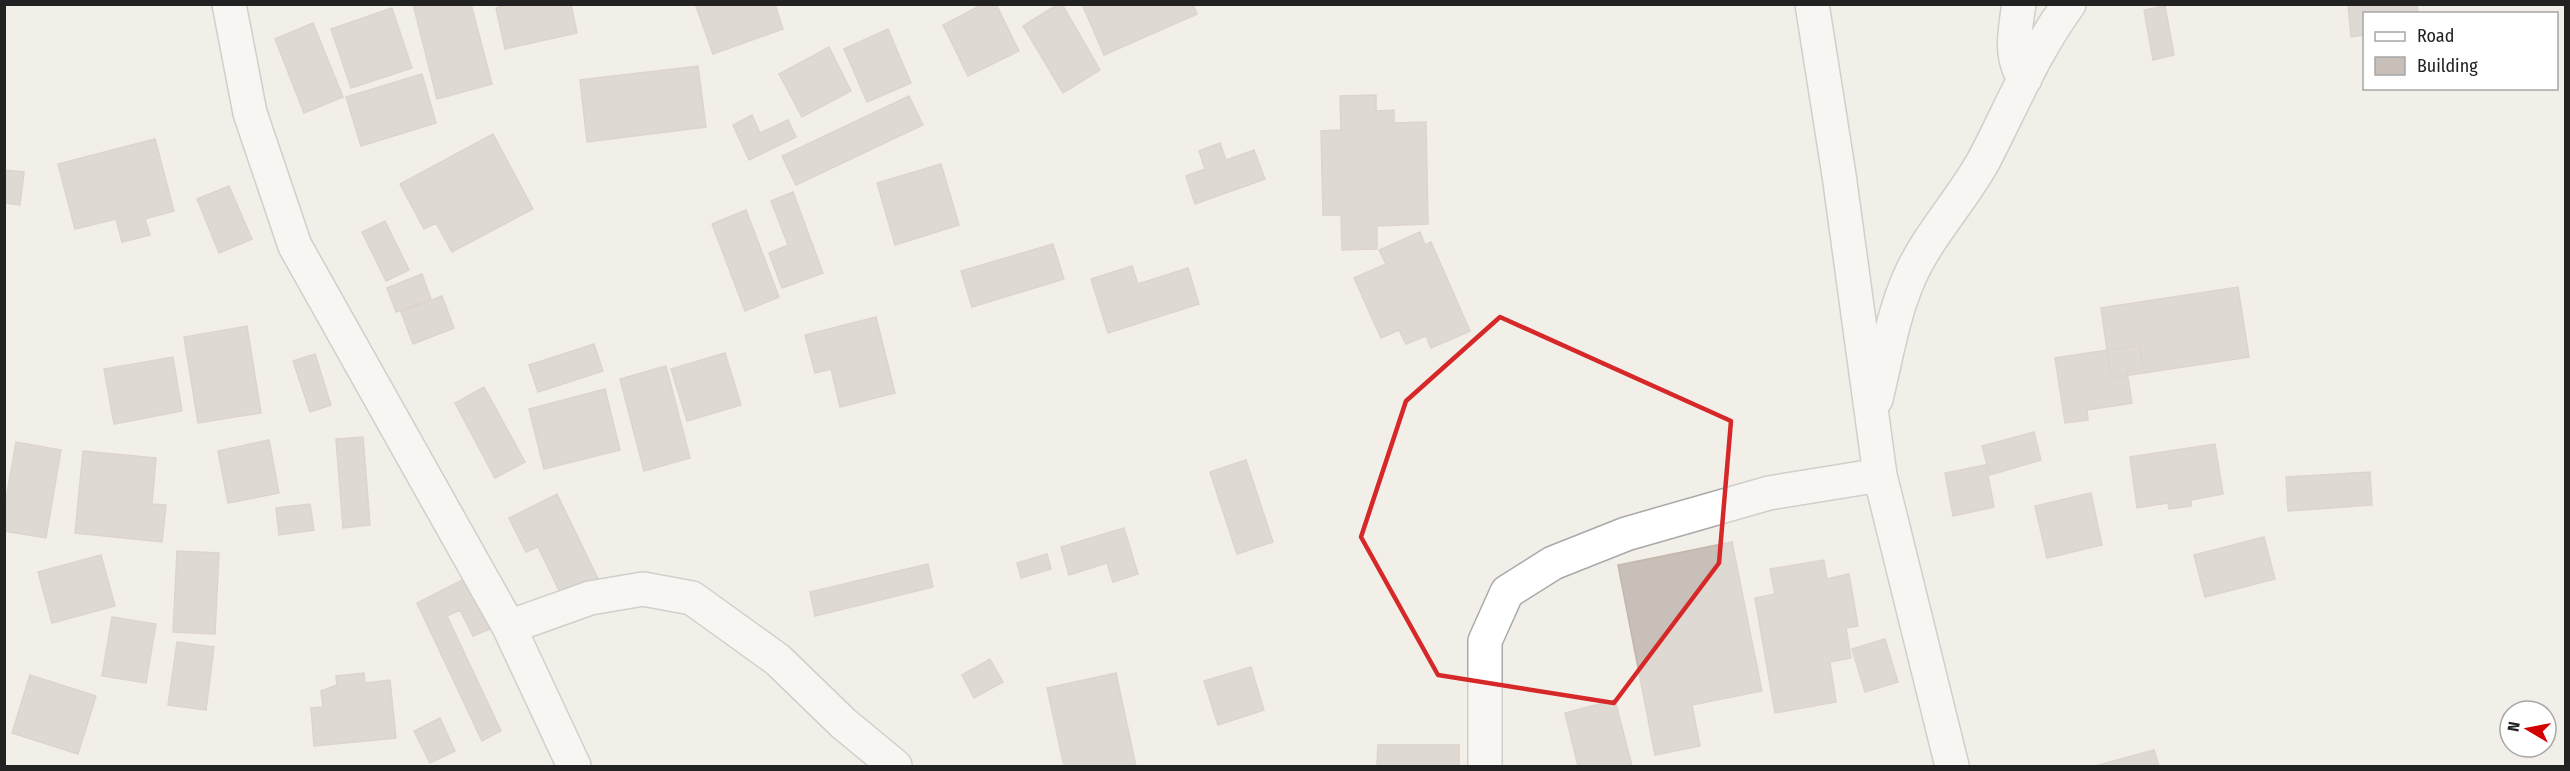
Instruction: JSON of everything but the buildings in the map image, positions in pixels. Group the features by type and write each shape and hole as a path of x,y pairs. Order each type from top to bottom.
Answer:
{"street":[{"path":"229,4 250,114 295,246 509,627 574,766"},
{"path":"1812,4 1839,176 1880,474 1952,766"},
{"path":"2019,4 2015,59 2017,68 2025,79"},
{"path":"1872,415 1894,326 1910,276 1935,233 1982,163 2025,79 2069,4"},
{"path":"1485,766 1485,641 1507,592 1553,563 1626,534 1769,494 1880,474"},
{"path":"509,627 590,598 643,589 692,598 778,660 843,723 896,766"}],"highlighted area":[{"path":"1500,317 1731,421 1719,563 1614,703 1438,675 1361,537 1406,401"}]}
